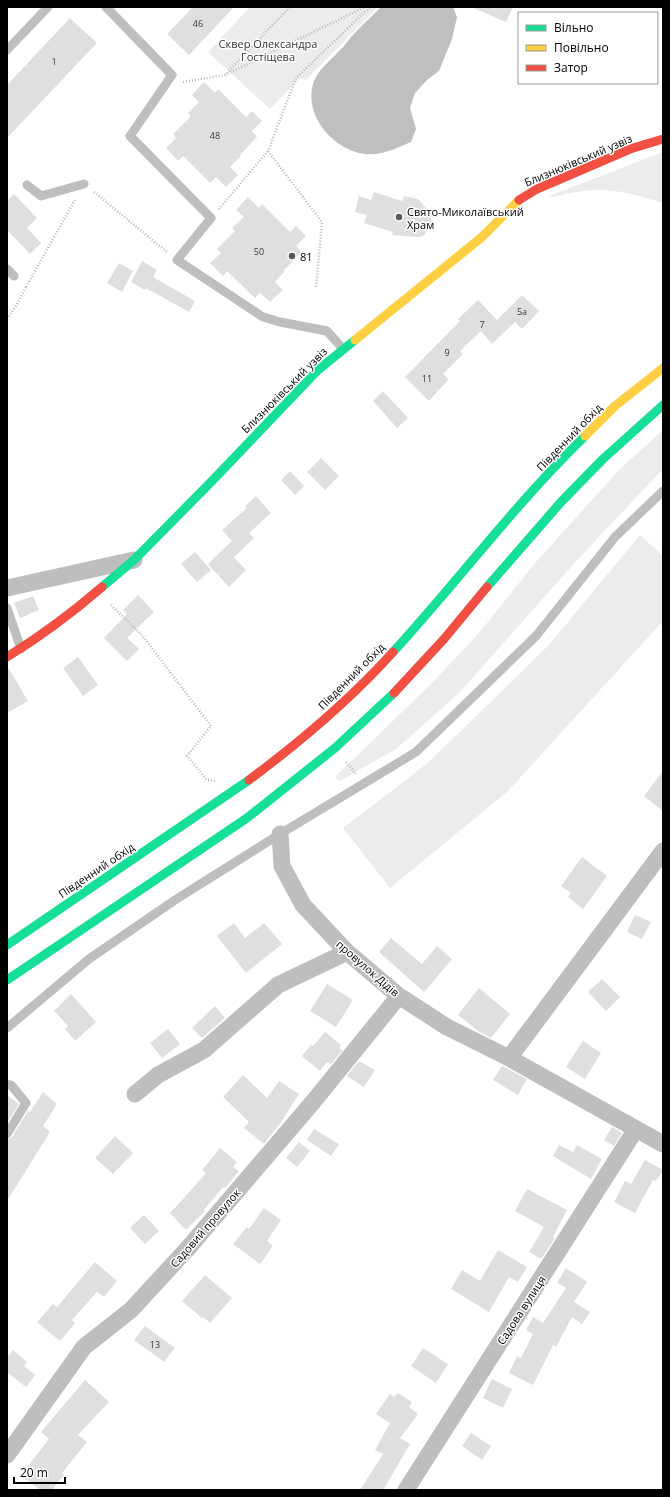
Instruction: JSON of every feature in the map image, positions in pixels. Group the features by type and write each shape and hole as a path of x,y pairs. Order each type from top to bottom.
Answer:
{"main road":[{"name":"Близнюківський узвіз","path":"7,657 44,634 98,592 134,560 318,370 482,237 519,200 537,189 630,149 663,139"},
{"name":"Південний обхід","path":"7,945 230,794 285,753 338,708 388,658 429,613 500,527 569,452 615,406 663,368"},
{"path":"7,980 247,818 335,748 390,697 444,639 520,548 561,502 603,459 663,405"}],"street":[{"path":"7,588 134,560"},
{"name":"провулок Дідів","path":"280,834 282,866 303,905 347,952 399,996 447,1027 509,1058 663,1144"},
{"path":"509,1058 663,851"},
{"path":"135,1094 158,1075 204,1050 242,1015 278,985 347,952"},
{"name":"Садовий провулок","path":"7,1455 84,1347 131,1310 189,1247 313,1102 399,996"},
{"name":"Садова вулиця","path":"406,1490 636,1129"}],"lane":[{"path":"7,50 48,7"},
{"path":"106,7 172,75 130,136 211,218 177,260 263,317 280,322 327,331 343,349"},
{"path":"27,185 41,196 84,184"},
{"path":"7,269 14,276"},
{"path":"7,1028 89,959 175,900 363,783 416,752 536,636 615,537 663,491"},
{"path":"7,608 20,648"},
{"path":"7,1084 11,1085 26,1103 7,1134"}],"path":[{"path":"225,75 290,7"},
{"path":"172,75 182,82 225,75 365,7"},
{"path":"211,218 268,151 286,100 296,78 370,7"},
{"path":"268,151 322,222 316,288"},
{"path":"7,319 16,306 84,184 177,260"},
{"path":"14,276 26,287"},
{"path":"98,592 142,635 211,726 188,756 207,780"},
{"path":"345,761 363,783"}],"green space":[{"name":"Сквер Олександра Гостіщева","path":"250,7 378,7 306,80 300,78 270,109 208,52"},
{"path":"663,152 663,203 634,194 609,190 583,191 553,197 549,196"},
{"path":"663,430 663,469 577,560 459,693 396,749 340,781 335,777 433,682 479,633 535,563 619,470"},
{"path":"640,535 663,556 663,621 507,792 390,888 343,828 428,763 548,646"}],"shaded area":[{"path":"381,7 453,7 457,17 452,39 439,71 427,80 415,93 410,108 416,129 411,142 383,153 365,154 342,146 323,128 316,118 312,106 311,93 314,81 322,69 354,33"}],"building":[{"path":"193,7 234,7 189,55 167,34"},
{"path":"471,7 513,7 506,22"},
{"path":"70,18 97,43 7,138 7,85"},
{"path":"204,82 215,93 218,89 246,117 252,111 262,121 252,131 257,137 230,167 238,175 226,187 216,177 210,183 183,156 178,161 166,148 176,138 173,134 191,116 188,113 199,102 192,95"},
{"name":"Свято-Миколаївський Храм","path":"374,192 402,201 404,196 418,199 430,213 432,223 430,228 423,236 418,237 392,235 393,232 364,223 367,215 355,212 359,196 371,200"},
{"path":"14,194 37,218 27,228 41,243 30,254 7,230 7,201"},
{"path":"248,197 259,208 262,204 290,232 296,226 306,236 296,246 302,252 284,270 285,271 275,282 283,290 270,302 260,293 255,298 227,271 223,276 210,263 221,253 217,249 235,231 232,228 244,217 236,210"},
{"path":"142,261 157,270 153,277 195,301 189,312 146,288 145,290 131,282"},
{"path":"119,263 133,271 122,292 107,283"},
{"path":"522,295 539,311 522,329 515,322 492,344 481,331 460,351 463,354 443,374 449,379 429,401 405,377 460,321 458,319 478,300 497,320"},
{"path":"383,391 408,418 397,428 373,401"},
{"path":"321,458 339,476 325,490 307,472"},
{"path":"290,471 304,486 295,495 281,480"},
{"path":"256,496 271,513 249,533 254,538 234,557 246,570 229,587 208,564 232,541 222,530 247,508 245,506"},
{"path":"195,552 211,570 197,582 181,564"},
{"path":"138,595 154,612 127,638 139,649 127,661 104,638 127,614 123,610"},
{"path":"33,596 39,610 20,618 14,603"},
{"path":"78,657 98,685 83,696 63,668"},
{"path":"7,669 9,669 28,701 7,713"},
{"path":"663,771 663,811 644,796"},
{"path":"582,857 607,876 583,909 568,897 571,893 561,886"},
{"path":"635,915 651,922 642,939 627,932"},
{"path":"234,923 245,938 264,923 282,944 246,973 217,936"},
{"path":"391,938 422,964 437,946 452,959 424,992 379,952"},
{"path":"602,979 620,997 606,1011 588,992"},
{"path":"327,984 353,1000 336,1027 310,1011"},
{"path":"479,988 510,1014 491,1038 478,1031 458,1015"},
{"path":"71,994 96,1022 75,1041 65,1029 68,1026 54,1011"},
{"path":"215,1006 225,1018 202,1038 192,1028"},
{"path":"168,1029 180,1044 162,1058 150,1043"},
{"path":"325,1032 341,1045 339,1048 343,1050 331,1064 327,1062 320,1071 302,1056"},
{"path":"583,1041 601,1053 585,1079 566,1067"},
{"path":"359,1061 375,1070 364,1087 347,1076"},
{"path":"502,1066 527,1079 518,1095 493,1080"},
{"path":"243,1075 267,1098 279,1081 299,1094 281,1122 264,1144 244,1128 249,1122 223,1097"},
{"path":"43,1092 57,1104 43,1126 50,1132 7,1201 7,1140 12,1137 28,1111 30,1112"},
{"path":"7,1095 19,1104 7,1123"},
{"path":"612,1127 622,1133 614,1146 604,1140"},
{"path":"314,1129 339,1144 331,1156 307,1140"},
{"path":"115,1136 133,1153 113,1174 95,1158"},
{"path":"299,1142 310,1151 297,1167 286,1158"},
{"path":"559,1145 573,1152 577,1145 602,1159 591,1179 553,1156"},
{"path":"220,1148 237,1162 233,1167 239,1171 225,1188 223,1187 204,1210 205,1211 186,1230 170,1213 206,1173 202,1170"},
{"path":"645,1160 663,1170 656,1181 653,1180 635,1213 614,1202 625,1181 631,1184"},
{"path":"527,1189 567,1210 553,1237 555,1238 541,1259 529,1252 544,1227 515,1211"},
{"path":"264,1208 281,1220 267,1241 273,1246 260,1264 233,1244 247,1227 249,1229"},
{"path":"144,1215 159,1231 145,1244 130,1228"},
{"path":"498,1250 527,1267 518,1282 509,1277 489,1312 451,1289 462,1270 480,1281"},
{"path":"95,1262 117,1281 104,1297 97,1292 72,1320 75,1323 60,1341 37,1322 53,1304 57,1307"},
{"path":"566,1268 587,1282 574,1302 590,1312 582,1324 572,1317 556,1347 553,1345 533,1385 509,1373 517,1356 521,1358 533,1334 526,1330 533,1317 543,1323 566,1288 557,1283"},
{"path":"205,1275 232,1298 210,1323 182,1301"},
{"path":"145,1326 175,1348 164,1362 134,1340"},
{"path":"423,1348 448,1364 436,1383 411,1366"},
{"path":"13,1350 27,1362 24,1366 35,1375 26,1387 7,1372 7,1358"},
{"path":"492,1379 512,1389 503,1408 483,1398"},
{"path":"85,1380 109,1402 78,1435 87,1442 62,1473 64,1475 52,1490 40,1490 21,1475 49,1439 41,1432"},
{"path":"398,1393 412,1402 409,1407 418,1414 400,1438 410,1444 383,1490 360,1490 383,1454 375,1450 390,1423 376,1414 390,1394 394,1397"},
{"path":"471,1433 491,1446 482,1460 462,1446"}],"traffic: fast":[{"path":"102,587 134,560 318,370 355,340"},
{"path":"487,587 561,502 603,459 663,405"},
{"path":"393,652 511,515 585,436"},
{"path":"7,980 247,818 335,748 394,693"},
{"path":"7,945 249,780"}],"traffic: slow":[{"path":"355,340 482,237 519,200"},
{"path":"585,436 615,406 663,368"}],"traffic: jam":[{"path":"519,200 537,189 630,149 663,139"},
{"path":"7,657 56,624 102,587"},
{"path":"394,693 444,639 487,587"},
{"path":"249,780 324,720 360,687 393,652"}],"place":[{"name":"Свято-Миколаївський Храм","path":"399,217"},
{"name":"81","path":"292,256"}]}
